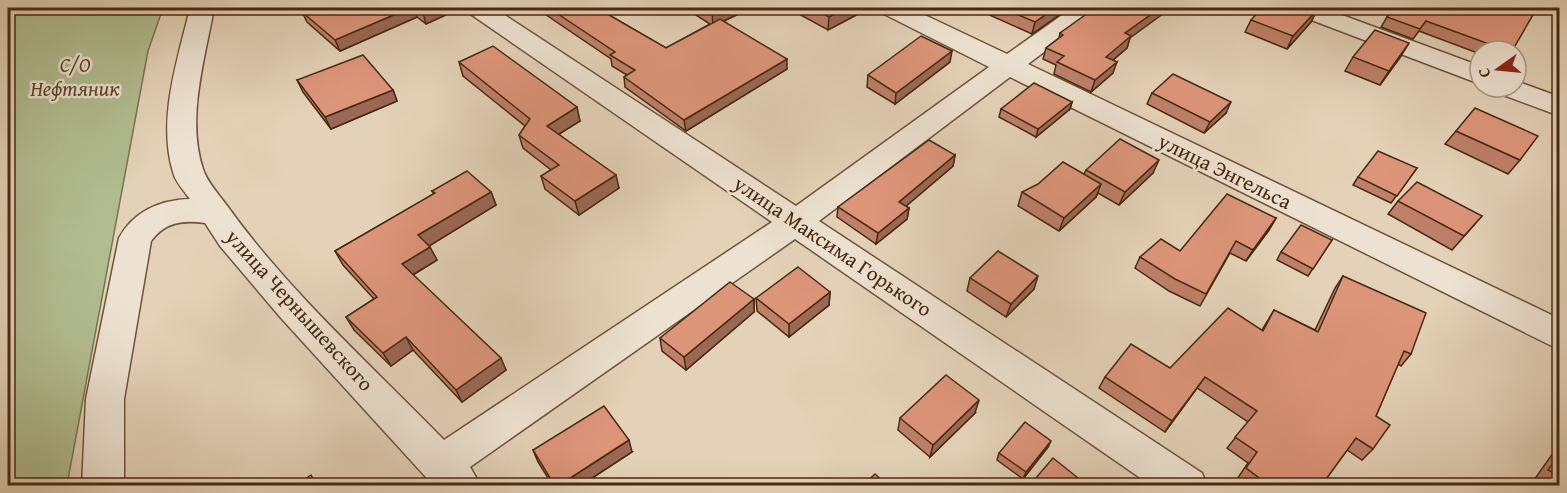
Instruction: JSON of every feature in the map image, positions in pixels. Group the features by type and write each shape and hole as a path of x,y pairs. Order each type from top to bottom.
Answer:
{"street":[{"name":"улица Чернышевского","path":"202,8 183,102 182,140 188,173 232,237 293,308 452,474"},
{"name":"улица Максима Горького","path":"478,8 1187,486"},
{"name":"улица Энгельса","path":"891,8 1560,336"},
{"path":"452,474 1087,8"},
{"path":"1302,8 1468,71"},
{"path":"1528,95 1560,107"},
{"path":"103,486 105,399 135,238 144,225 166,213 195,210 215,213"}],"green space":[{"name":"С/О Нефтяник","path":"8,8 163,8 148,51 67,485 8,485"}],"building":[{"path":"312,8 410,8 335,40 302,12"},
{"path":"415,8 435,8 423,13"},
{"path":"549,8 597,8 666,48 720,19 787,59 684,120 624,77 635,70 610,55 615,52"},
{"path":"704,8 724,8 712,13"},
{"path":"812,8 846,8 829,17"},
{"path":"1002,8 1055,8 1035,22"},
{"path":"1095,8 1160,8 1125,33 1131,36 1106,57 1117,62 1095,80 1057,62 1064,56 1046,48 1063,35 1060,33"},
{"path":"1262,8 1317,10 1293,36 1251,20"},
{"path":"1395,8 1537,8 1519,39 1475,39 1426,21 1420,29 1387,17"},
{"path":"1375,30 1409,43 1389,71 1353,57"},
{"path":"921,36 952,51 896,93 868,75"},
{"path":"493,46 577,107 547,126 616,175 575,201 541,176 559,165 519,135 530,119 459,62"},
{"path":"363,55 393,90 325,117 297,80"},
{"path":"1173,74 1231,102 1210,122 1152,93"},
{"path":"1034,83 1072,102 1038,129 1001,109"},
{"path":"1475,108 1538,136 1520,160 1456,131"},
{"path":"1120,139 1159,160 1125,192 1086,170"},
{"path":"929,140 955,155 899,202 909,208 878,233 838,207"},
{"path":"1378,151 1417,168 1397,196 1358,177"},
{"path":"1063,162 1101,184 1064,218 1022,192 1038,184"},
{"path":"467,171 491,192 418,235 430,247 402,264 501,358 456,390 406,337 383,353 346,317 377,297 335,251 435,193 432,191"},
{"path":"1417,182 1482,216 1464,236 1398,201"},
{"path":"1227,194 1276,218 1253,250 1236,241 1206,294 1175,279 1140,257 1161,239 1180,251"},
{"path":"1301,225 1332,240 1313,269 1281,252"},
{"path":"998,251 1038,276 1011,304 970,278"},
{"path":"798,267 830,292 789,324 756,298"},
{"path":"1343,276 1426,313 1411,354 1404,351 1376,416 1390,425 1373,449 1356,438 1321,486 1270,486 1246,468 1257,452 1235,437 1257,411 1205,377 1172,421 1105,377 1131,344 1170,368 1228,308 1263,331 1274,310 1318,332"},
{"path":"730,282 754,299 684,357 660,338"},
{"path":"946,375 979,400 933,445 900,418"},
{"path":"604,406 629,440 555,486 533,450"},
{"path":"1025,422 1051,441 1026,472 999,453"},
{"path":"1560,453 1560,476 1548,470"},
{"path":"1053,458 1088,486 1029,486"},
{"path":"875,474 888,486 862,486"},
{"path":"311,475 317,486 295,486"}]}
